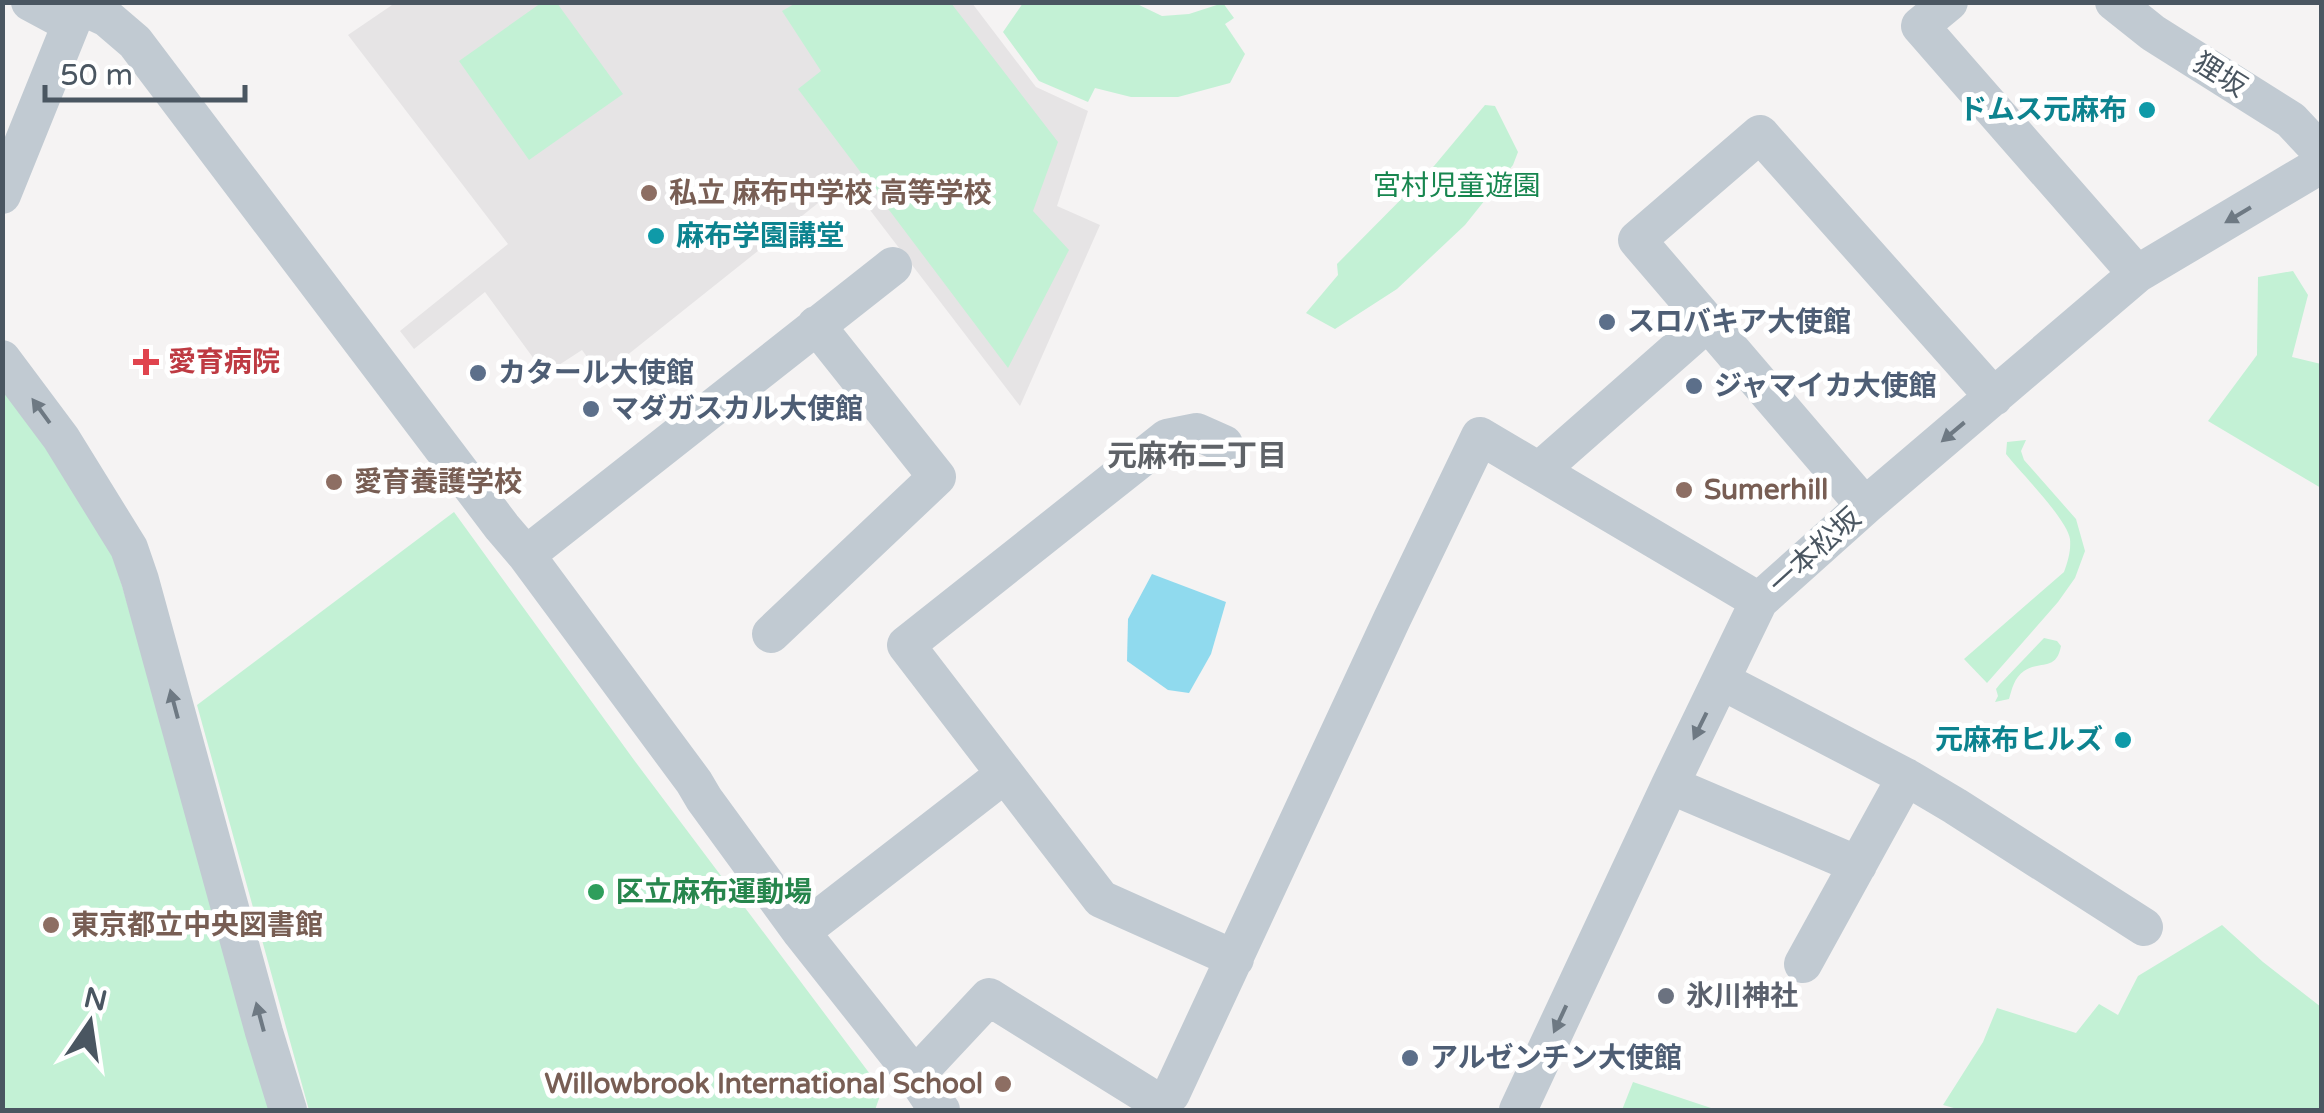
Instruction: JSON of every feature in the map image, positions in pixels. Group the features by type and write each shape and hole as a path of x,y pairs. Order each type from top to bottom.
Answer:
{"street":[{"path":"30,2 106,18 134,42 526,555 801,932 941,1110"},
{"path":"1949,2 1920,26 2137,274"},
{"name":"狸坂","path":"2114,2 2153,32 2291,120 2322,153"},
{"path":"2,195 76,10"},
{"path":"1866,506 1637,240 1760,134 1994,398"},
{"name":"一本松坂","path":"1518,1110 1759,602 2137,274 2304,184 2322,164"},
{"path":"526,555 893,266"},
{"path":"1540,470 1707,323"},
{"path":"770,634 937,477 816,325"},
{"path":"2,360 61,438 129,548 288,1110"},
{"path":"1224,444 1197,432 1167,438 906,645 1101,899 1235,959"},
{"path":"915,1076 989,996 1153,1099 1171,1094 1480,436 1759,602"},
{"path":"1722,681 1906,777 2144,928"},
{"path":"801,932 1005,774"},
{"path":"1802,964 1906,777"},
{"path":"1670,786 1858,864"}],"shaded area":[{"name":"私立 麻布中学校 高等学校","path":"395,3 972,3 1036,87 1088,111 1057,206 1100,225 1020,406 847,180 601,376 582,350 545,374 485,292 414,349 400,331 508,244 348,35"}],"green space":[{"path":"541,3 557,3 623,94 529,160 459,61"},
{"path":"796,3 951,3 1058,142 1033,211 1069,250 1008,368 798,89 821,71 782,11"},
{"path":"1023,3 1135,3 1162,16 1189,14 1223,3 1234,18 1225,24 1245,54 1230,83 1178,97 1131,97 1095,88 1088,102 1039,81 1003,32"},
{"name":"宮村児童遊園","path":"1485,105 1495,106 1518,152 1513,165 1465,225 1397,289 1335,329 1306,313 1338,275 1337,264 1434,166"},
{"path":"2293,271 2308,295 2292,357 2321,364 2321,488 2208,421 2257,355 2258,277"},
{"path":"2,381 101,514 276,1110 3,1110"},
{"path":"2026,440 2021,451 2024,460 2076,519 2085,551 2075,578 2058,602 1987,683 1964,659 2064,572 2070,552 2070,539 2061,520 2006,454 2007,442"},
{"path":"454,512 882,1090 875,1110 309,1110 197,705"},
{"path":"2044,638 2057,641 2061,646 2059,654 2051,662 2024,671 2009,699 1995,702 1996,689"},
{"path":"2222,925 2321,1007 2321,1110 1961,1110 1943,1105 1983,1042 1997,1008 2076,1033 2099,1004 2118,1015 2138,976"},
{"path":"1633,1082 1717,1110 1622,1110"}],"water":[{"path":"1152,574 1226,602 1211,654 1189,693 1168,690 1127,661 1128,619"}],"place":[{"name":"ドムス元麻布","path":"2147,110"},
{"name":"私立 麻布中学校 高等学校","path":"649,193"},
{"name":"麻布学園講堂","path":"656,236"},
{"name":"スロバキア大使館","path":"1607,322"},
{"name":"愛育病院","path":"146,362"},
{"name":"カタール大使館","path":"478,373"},
{"name":"ジャマイカ大使館","path":"1694,386"},
{"name":"マダガスカル大使館","path":"591,409"},
{"name":"愛育養護学校","path":"334,482"},
{"name":"Sumerhill","path":"1684,490"},
{"name":"元麻布ヒルズ","path":"2123,740"},
{"name":"区立麻布運動場","path":"596,892"},
{"name":"東京都立中央図書館","path":"51,925"},
{"name":"氷川神社","path":"1666,996"},
{"name":"アルゼンチン大使館","path":"1410,1058"},
{"name":"Willowbrook International School","path":"1003,1084"}],"district":[{"name":"元麻布二丁目","path":"1197,456"}]}
